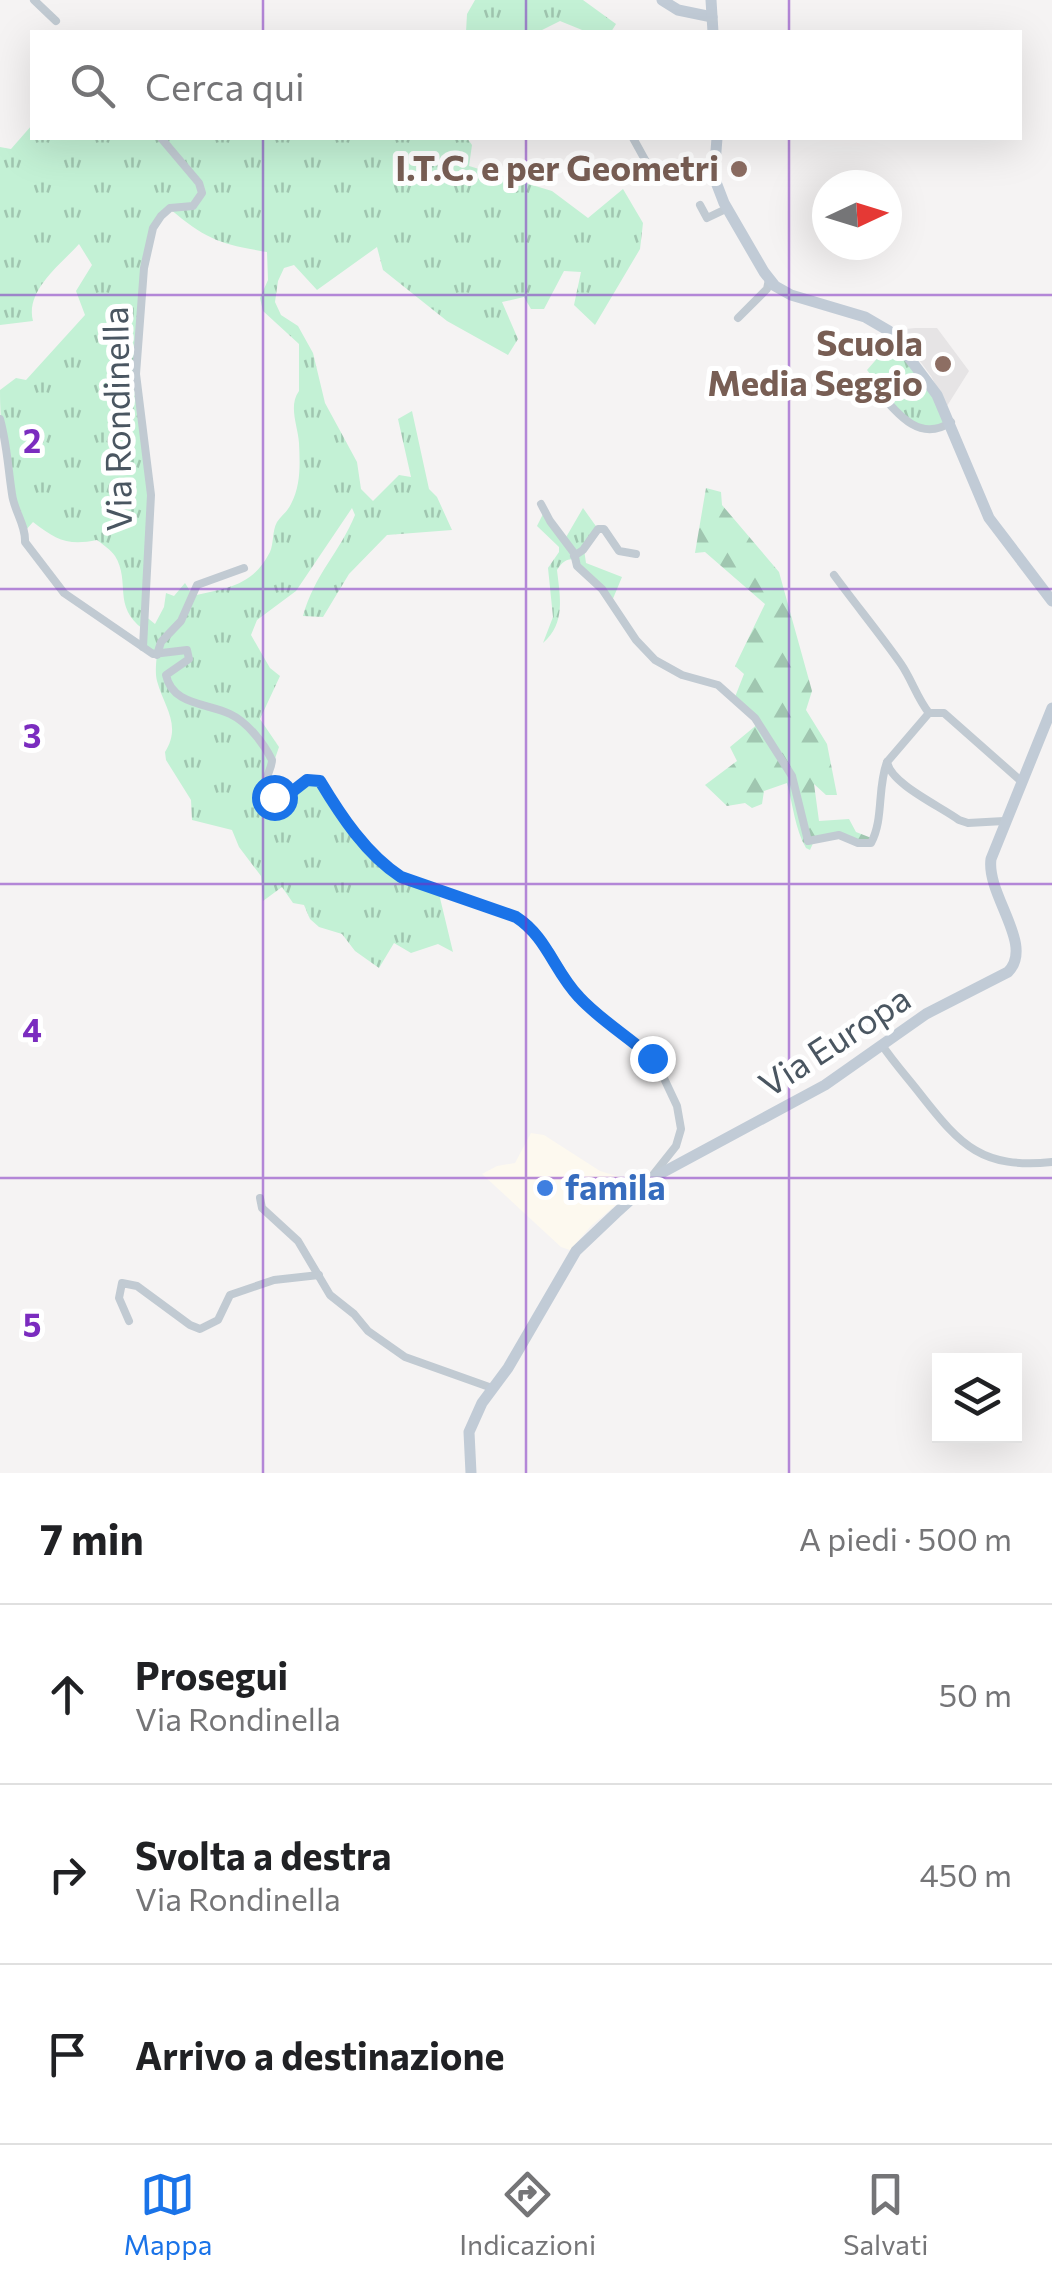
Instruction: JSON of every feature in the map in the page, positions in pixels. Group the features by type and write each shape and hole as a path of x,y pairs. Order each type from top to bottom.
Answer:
{"main road":[{"path":"662,0 678,10 712,17"},
{"path":"711,0 713,30"},
{"path":"717,140 714,177 770,279 791,295 866,317 888,331 922,372 950,422 989,518 1052,601"},
{"name":"Via Europa","path":"471,1473 469,1432 576,1251 654,1179 825,1085 926,1014 1015,966 1017,947 990,869 1004,822 1052,708"}],"street":[{"path":"34,0 56,21"},
{"name":"Via Rondinella","path":"143,647 151,496 136,354 149,242 161,216 181,206 193,206 202,193 163,140"},
{"path":"634,140 649,167 714,163"},
{"path":"700,206 707,218 728,208"},
{"path":"738,318 768,289 770,279"},
{"path":"848,392 867,378 913,428 932,431 950,422"},
{"path":"0,419 12,494 25,531 24,542 64,593 157,655 187,650 190,659 166,675 168,683 182,698 234,715 253,732 272,760 266,785 274,797 284,798 307,780 320,781 334,807 390,870 529,925 575,993 642,1050 661,1072 677,1106 681,1129 676,1146 657,1168 654,1179"},
{"path":"542,504 577,566 602,589 654,660 682,676 718,685 755,718 792,776 808,842 839,835 871,844 878,828 882,778 888,762 929,713"},
{"path":"574,556 584,550 598,529 604,529 619,551 636,554"},
{"path":"157,655 162,642 181,621 197,585 244,568"},
{"path":"834,575 905,670 929,713"},
{"path":"929,713 944,713 951,718 1021,780"},
{"path":"888,762 889,771 899,781 959,820 1004,822"},
{"path":"882,1045 950,1132 971,1149 994,1159 1052,1162"},
{"path":"260,1198 262,1208 298,1241 330,1295 386,1346 430,1368 492,1388"},
{"path":"129,1321 119,1298 122,1283 137,1286 190,1326 200,1329 218,1320 230,1295 274,1280 320,1275"}],"shaded area":[{"name":"Scuola Media Seggio","path":"937,328 969,371 947,406 931,376 897,330"},
{"path":"531,1133 544,1135 600,1171 633,1181 645,1180 591,1226 570,1250 561,1247 482,1174 515,1163"}],"green space":[{"path":"475,0 583,0 616,24 612,30 582,30 560,21 542,30 466,30 467,14"},
{"path":"30,127 30,140 468,140 472,145 469,166 552,191 588,218 623,189 643,223 640,249 595,325 574,305 581,272 564,271 544,309 531,309 524,297 502,302 518,339 508,355 447,321 383,270 377,247 317,290 294,265 284,268 278,281 275,302 281,315 298,326 313,353 325,403 357,462 361,489 373,501 399,475 411,477 398,419 412,411 429,489 437,497 452,530 387,535 349,574 323,617 303,616 314,588 355,515 352,508 296,591 257,620 251,635 270,668 280,676 260,719 279,747 266,785 274,797 314,778 379,861 401,877 442,890 440,898 453,952 438,944 411,953 394,943 379,968 355,951 342,934 319,927 304,905 293,903 282,887 263,901 261,876 239,847 232,830 192,820 191,800 166,760 172,725 157,681 157,655 143,647 143,629 128,612 115,556 97,540 63,540 33,522 25,531 9,482 0,390 16,378 26,380 85,315 76,291 92,265 79,244 39,289 34,299 33,321 0,325 0,147 11,149","holes":["170,209 205,234 267,252 268,280 260,298 263,311 299,344 299,391 294,410 299,474 291,504 275,526 270,552 255,573 237,584 193,596 185,583 174,596 166,593 155,624 144,615 151,495 136,354 149,242 161,216"]},
{"path":"895,338 950,422 941,428 913,427 871,382 873,378 867,370"},
{"path":"706,488 721,492 722,505 779,572 812,691 806,710 827,744 837,795 826,795 814,784 819,821 849,819 856,832 874,839 871,843 850,837 814,841 810,850 806,848 787,783 764,791 762,804 752,808 745,803 727,806 705,785 737,761 730,747 759,723 735,697 744,674 735,666 765,604 705,552 695,553"},
{"path":"583,508 598,529 584,549 586,563 622,577 612,601 575,559 563,563 557,570 558,618 543,643 553,617 548,568 559,547 537,526 545,510 565,539"}],"place":[{"name":"I.T.C. e per Geometri","path":"739,169"},
{"name":"Scuola Media Seggio","path":"943,364"},
{"name":"famila","path":"545,1188"}],"route":[{"path":"274,797 284,798 307,780 320,781 334,807 390,870 529,925 582,1001 652,1058"}]}
